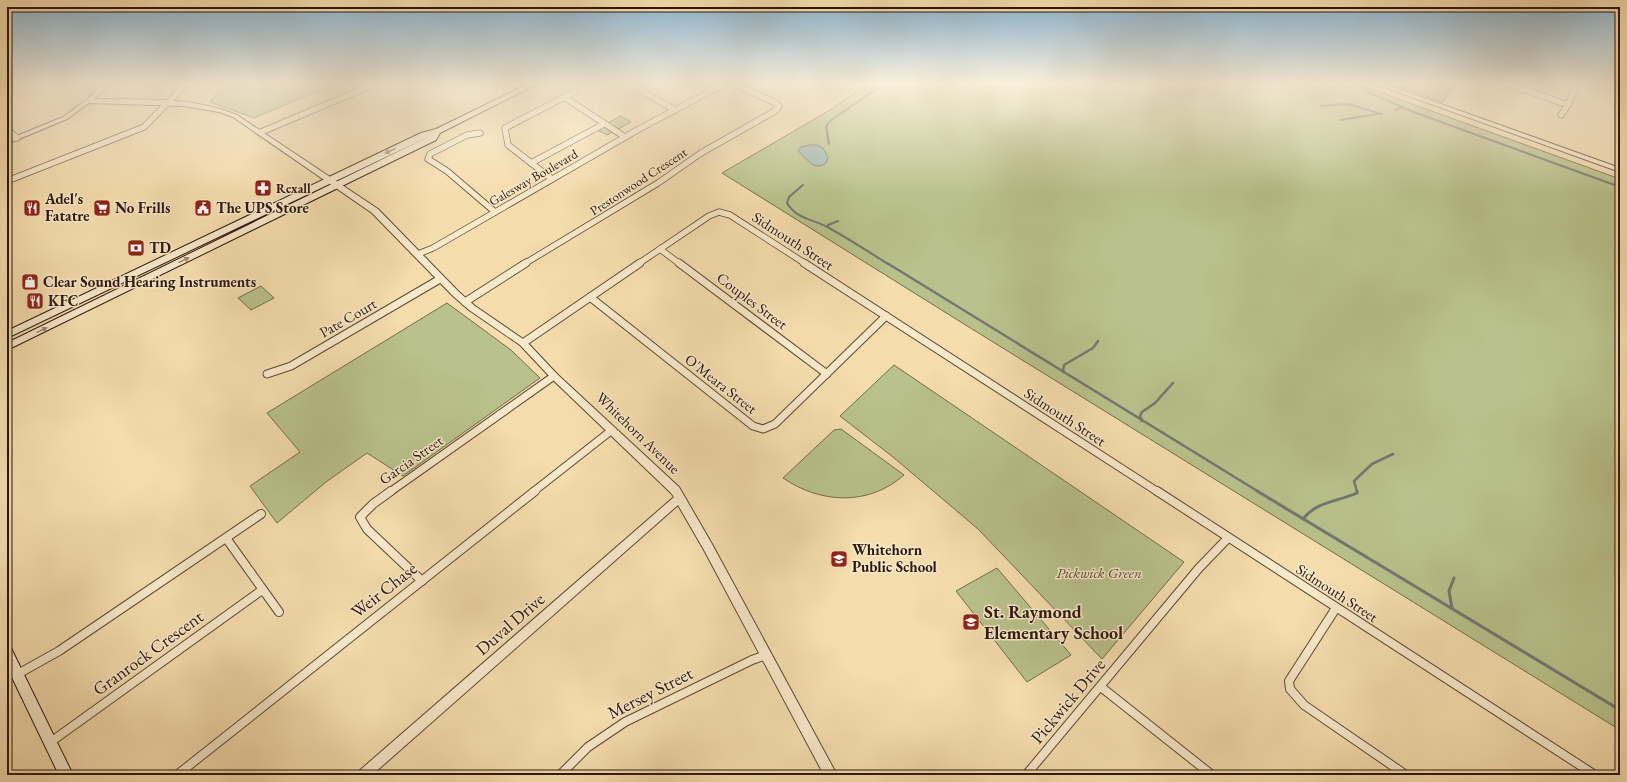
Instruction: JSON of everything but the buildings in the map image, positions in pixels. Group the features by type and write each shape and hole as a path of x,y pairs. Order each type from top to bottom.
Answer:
{"main road":[{"path":"7,335 330,179 424,135 439,131 460,120"},
{"path":"7,347 433,138 439,131"},
{"path":"7,652 16,675 52,741 66,775"}],"street":[{"path":"7,142 59,120"},
{"path":"7,181 131,133 144,127 151,120"},
{"name":"Whitehorn Avenue","path":"241,120 261,132 375,211 418,254 440,279 465,302 522,343 554,376 675,490 831,775"},
{"path":"261,132 288,120"},
{"path":"520,120 506,128 508,145 552,179"},
{"path":"599,120 625,137"},
{"name":"Galesway Boulevard","path":"418,254 656,120"},
{"name":"Prestonwood Crescent","path":"465,302 658,183 701,153 758,120"},
{"path":"1481,120 1620,170"},
{"path":"531,163 604,124"},
{"path":"7,129 17,138"},
{"path":"480,133 467,135 430,154 428,159 447,171 495,212"},
{"name":"Sidmouth Street","path":"522,343 709,216 719,212 730,215 1595,775"},
{"name":"Couples Street","path":"660,249 827,374"},
{"name":"Pate Court","path":"268,374 291,366 440,279"},
{"name":"O'Meara Street","path":"590,297 754,426 763,428 775,424 886,316"},
{"name":"Garcia Street","path":"422,581 367,529 360,517 379,500 554,376"},
{"name":"Weir Chase","path":"177,775 612,430"},
{"name":"Duval Drive","path":"363,775 680,498"},
{"path":"16,675 59,651 262,514"},
{"path":"226,538 279,612"},
{"name":"Pickwick Drive","path":"1026,775 1199,568 1228,538"},
{"name":"Granrock Crescent","path":"52,741 262,590"},
{"path":"1336,608 1289,681 1290,689 1304,705 1406,775"},
{"name":"Mersey Street","path":"560,775 588,747 625,722 752,660 766,655"},
{"path":"1101,687 1212,775"}],"green space":[{"path":"612,120 628,120 631,122 607,135 596,129"},
{"path":"812,120 1458,120 1620,179 1620,730 964,324 722,173"},
{"path":"261,286 274,298 251,310 238,298"},
{"path":"447,303 511,350 540,378 403,476 367,453 326,482 277,523 250,486 300,452 267,413"},
{"name":"Pickwick Green","path":"894,365 1184,562 1102,659 978,529 893,457 840,416"},
{"path":"841,429 904,475 890,485 876,492 845,498 829,497 813,493 798,487 783,478 834,430"},
{"path":"997,568 1071,655 1027,682 956,591"}],"water":[{"path":"817,145 823,148 828,157 826,163 817,166 814,165 798,151 801,147"}],"waterway":[{"path":"829,144 826,127 831,120"},
{"path":"1437,120 1620,187"},
{"path":"803,185 789,197 787,203 791,209 801,216 836,232 888,264"},
{"path":"828,227 828,225 838,221"},
{"path":"887,263 1063,371"},
{"path":"1063,371 1064,365 1093,348 1098,341"},
{"path":"1063,371 1141,420"},
{"path":"1141,420 1140,416 1142,412 1155,403 1173,383"},
{"path":"1141,420 1259,492"},
{"path":"1357,492 1354,481 1372,464 1393,454"},
{"path":"1257,491 1303,519"},
{"path":"1303,519 1321,505 1350,496 1357,492"},
{"path":"1303,519 1620,710"},
{"path":"1452,608 1449,591 1454,578"}],"place":[{"name":"Rexall","path":"263,188"},
{"name":"Adel's Fatatre","path":"32,208"},
{"name":"No Frills","path":"102,208"},
{"name":"The UPS Store","path":"203,208"},
{"name":"TD","path":"136,248"},
{"name":"Clear Sound Hearing Instruments","path":"30,282"},
{"name":"KFC","path":"35,301"},
{"name":"Whitehorn Public School","path":"839,559"},
{"name":"St. Raymond Elementary School","path":"971,622"}]}
